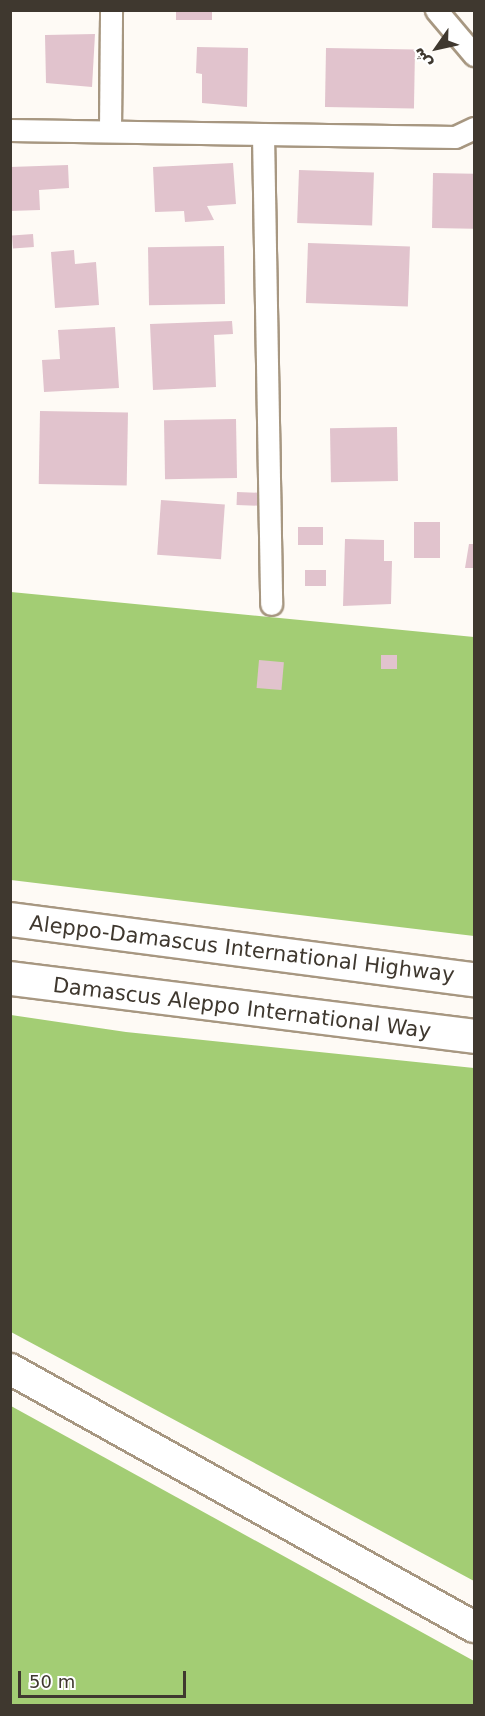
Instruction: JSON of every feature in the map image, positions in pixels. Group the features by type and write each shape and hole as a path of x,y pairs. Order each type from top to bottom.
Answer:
{"highway":[{"name":"Aleppo-Damascus International Highway","path":"10,919 474,979"},
{"name":"Damascus Aleppo International Way","path":"10,978 474,1036"}],"main road":[{"path":"10,1369 474,1627"}],"street":[{"path":"110,131 111,10"},
{"path":"436,10 474,55"},
{"path":"10,130 455,137 474,128"},
{"path":"263,134 271,604"}],"green space":[{"path":"11,592 474,637 474,936 11,880"},
{"path":"11,1015 126,1032 474,1068 474,1581 11,1332"},
{"path":"11,1406 474,1661 474,1705 11,1705"}],"building":[{"path":"176,10 212,10 212,20 176,20"},
{"path":"95,34 92,87 46,83 45,35"},
{"path":"197,47 248,48 247,107 202,103 202,74 196,73"},
{"path":"326,48 415,50 414,109 325,107"},
{"path":"233,163 236,204 207,206 214,220 185,222 184,211 155,212 153,167"},
{"path":"68,165 69,188 39,190 40,210 10,211 10,167"},
{"path":"299,170 374,173 372,226 297,223"},
{"path":"433,173 474,174 473,229 432,228"},
{"path":"33,234 34,247 13,248 12,235"},
{"path":"308,243 410,247 408,307 306,303"},
{"path":"224,246 225,304 149,305 148,247"},
{"path":"74,250 75,264 96,262 99,305 55,308 51,252"},
{"path":"232,321 233,334 214,335 216,387 153,390 150,324"},
{"path":"115,327 119,388 44,392 42,360 60,359 58,330"},
{"path":"40,411 128,413 127,486 39,484"},
{"path":"236,419 237,478 165,479 164,420"},
{"path":"397,427 398,481 331,482 330,428"},
{"path":"237,492 260,493 260,506 237,505"},
{"path":"161,500 225,504 221,559 157,555"},
{"path":"414,522 440,522 440,558 414,558"},
{"path":"298,527 323,527 323,545 298,545"},
{"path":"345,539 384,540 384,561 392,561 391,604 343,606"},
{"path":"469,544 474,544 474,568 465,568"},
{"path":"305,570 326,570 326,586 305,586"},
{"path":"381,655 397,655 397,669 381,669"},
{"path":"259,660 284,662 281,690 257,688"}]}
